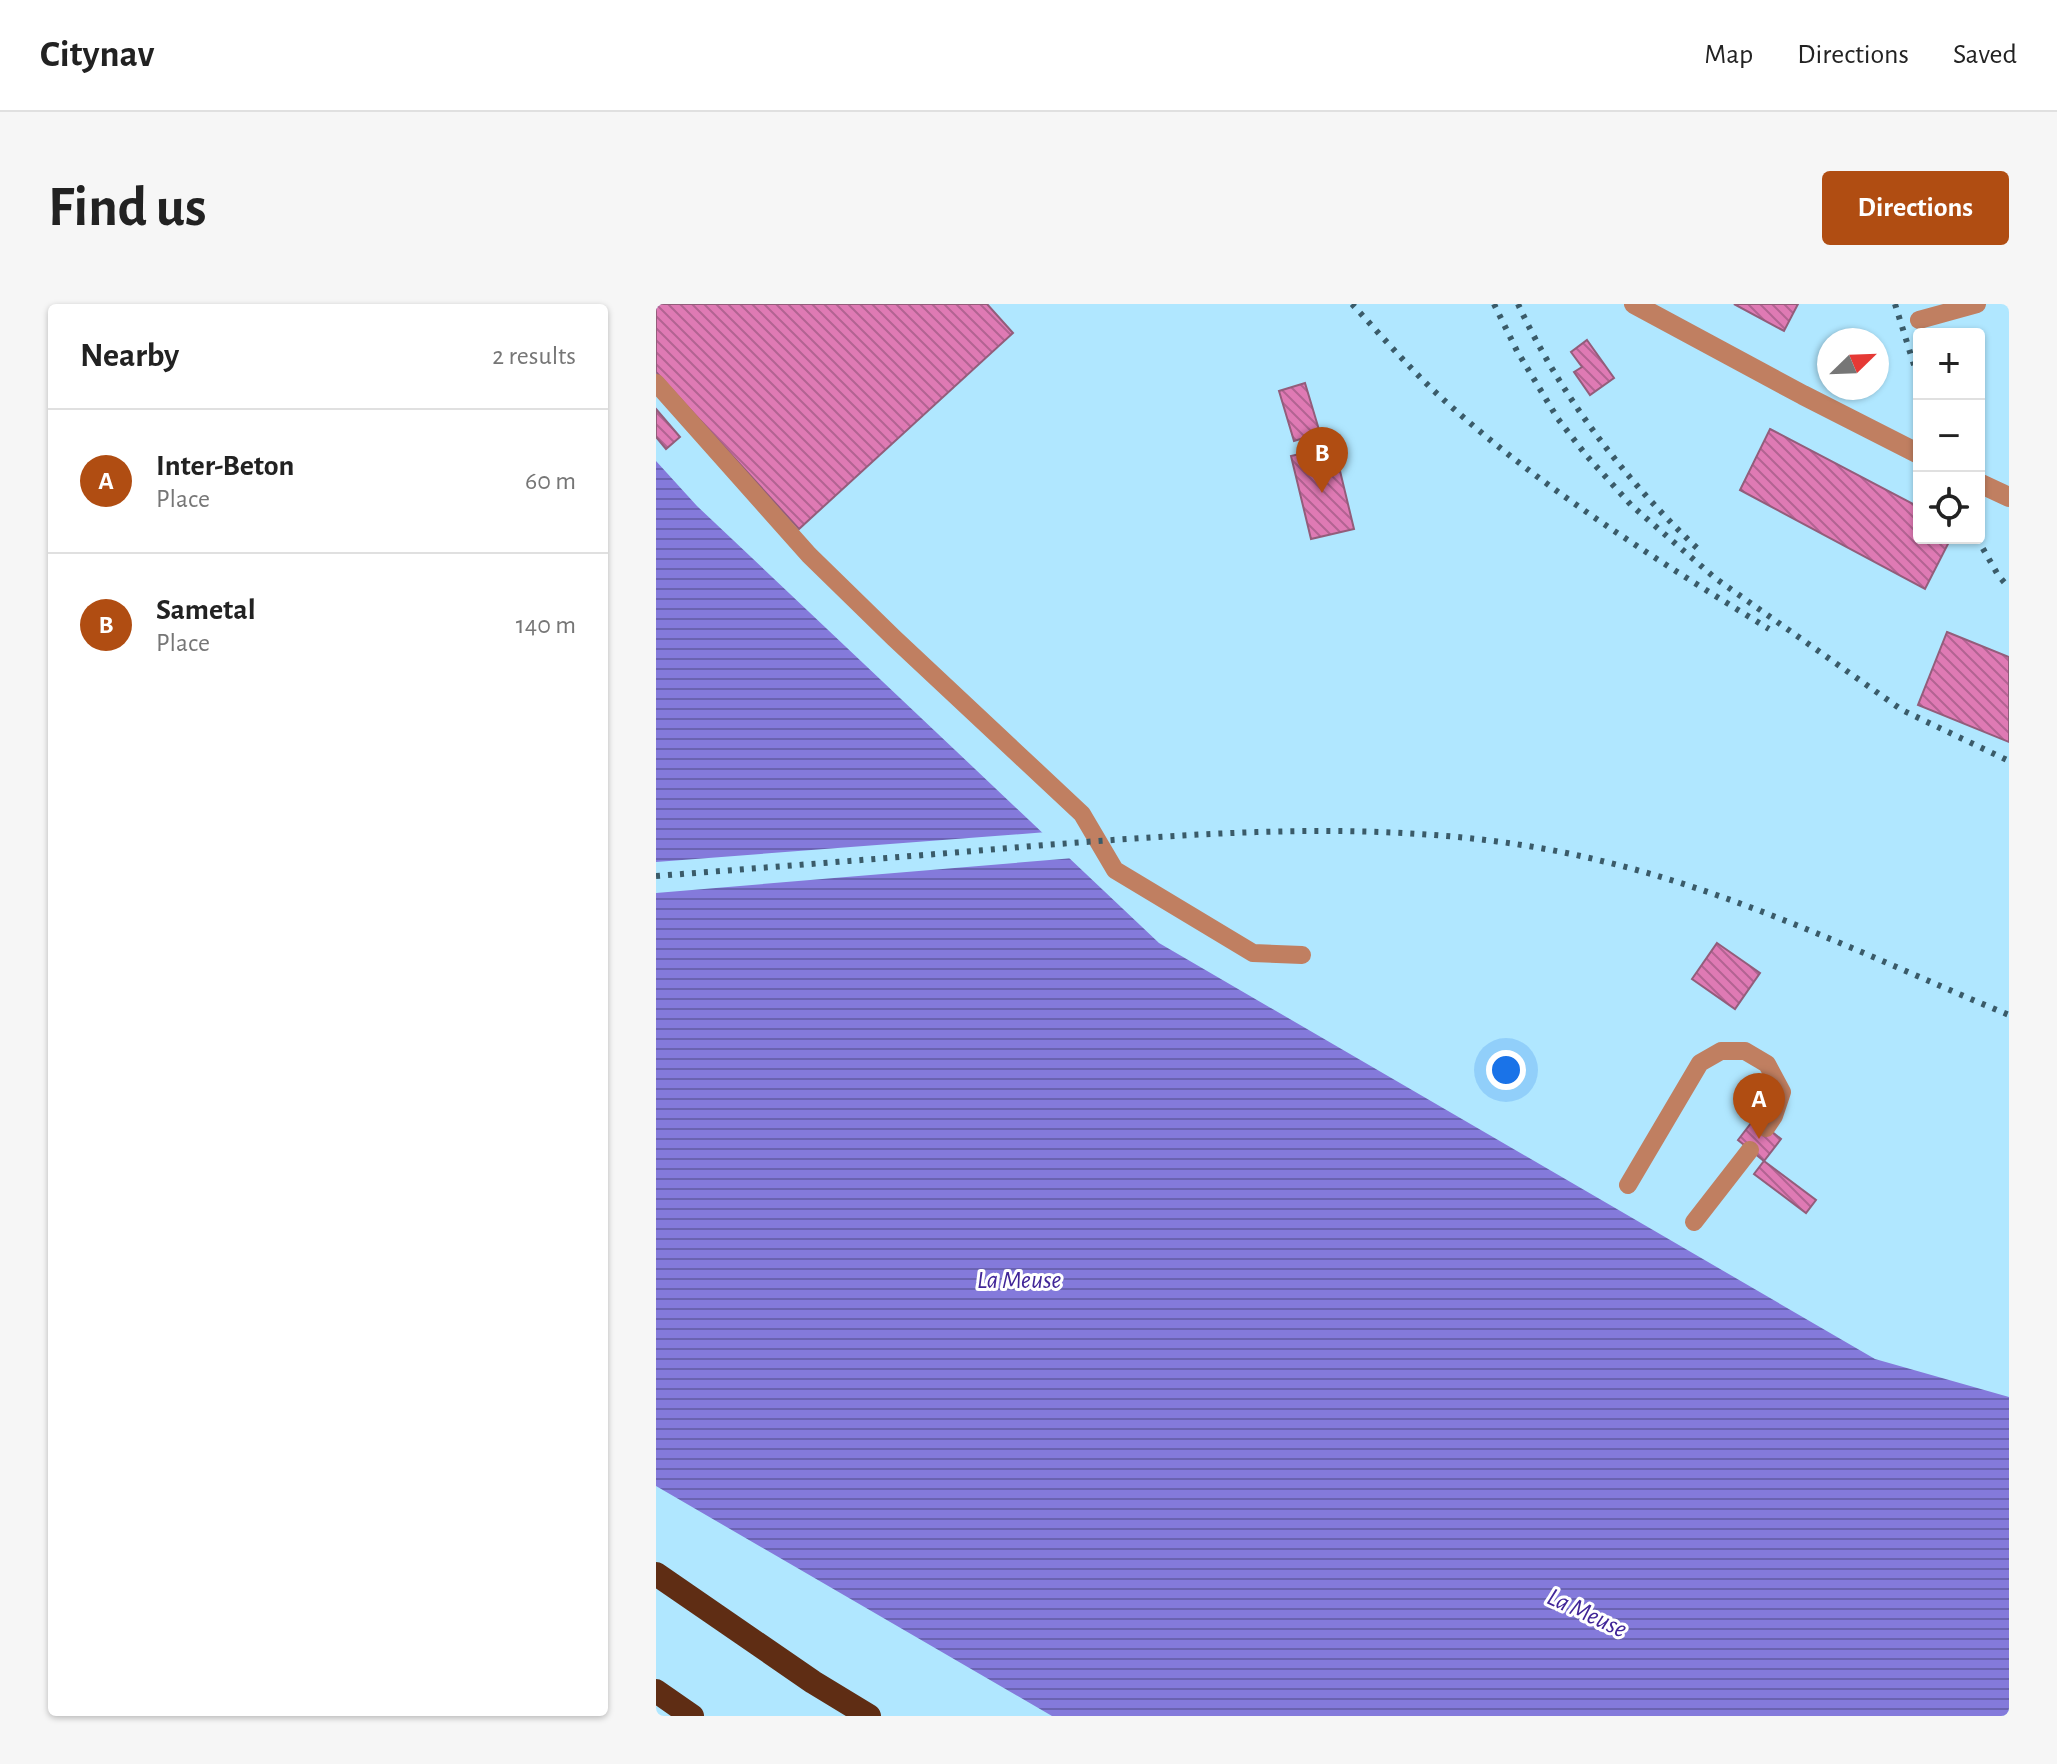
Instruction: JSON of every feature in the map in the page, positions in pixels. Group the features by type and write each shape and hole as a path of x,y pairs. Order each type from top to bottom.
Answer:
{"highway":[{"path":"656,1574 813,1682 869,1716"},
{"path":"656,1691 692,1716"}],"street":[{"path":"1634,304 1913,451"},
{"path":"1985,486 2009,497"}],"lane":[{"path":"1919,320 1977,304"},
{"path":"656,383 809,555 1082,814 1115,870 1253,953 1302,955"},
{"path":"1628,1185 1700,1063 1721,1051 1745,1051 1767,1064 1782,1092 1774,1116 1766,1128"},
{"path":"1694,1222 1750,1150"}],"water":[{"name":"La Meuse","path":"656,461 697,506 1159,943 1875,1359 2009,1397 2009,1716 1052,1716 656,1486"}],"pier":[{"path":"1047,832 1074,858 656,893 656,862"}],"building":[{"path":"656,304 987,304 1013,333 799,529 656,372"},
{"path":"1734,304 1798,304 1784,331"},
{"path":"1587,340 1614,378 1590,395 1574,372 1582,367 1571,352"},
{"path":"1305,383 1320,433 1294,441 1279,391"},
{"path":"656,409 680,437 666,449 656,437"},
{"path":"1770,429 1913,504 1913,544 1948,544 1925,589 1740,490"},
{"path":"1334,446 1354,529 1311,539 1291,456"},
{"path":"1947,632 2009,657 2009,742 1918,705"},
{"path":"1717,943 1760,973 1735,1009 1692,979"},
{"path":"1755,1118 1781,1139 1764,1161 1738,1140"},
{"path":"1764,1161 1816,1200 1806,1213 1754,1174"}],"railway":[{"path":"1352,304 1432,389 1510,456 1637,546 1769,629"},
{"path":"1494,304 1517,351 1558,419 1631,505 1715,578 1902,710 2009,761"},
{"path":"1518,304 1553,371 1596,434 1644,494 1697,548"},
{"path":"1895,304 1913,362"},
{"path":"1980,544 2009,588"},
{"path":"656,876 1185,835 1327,831 1467,838 1537,847 1658,876 1760,911 2009,1015"}],"place":[{"name":"Sametal","path":"1322,493"},
{"name":"Inter-Beton","path":"1759,1139"}]}
